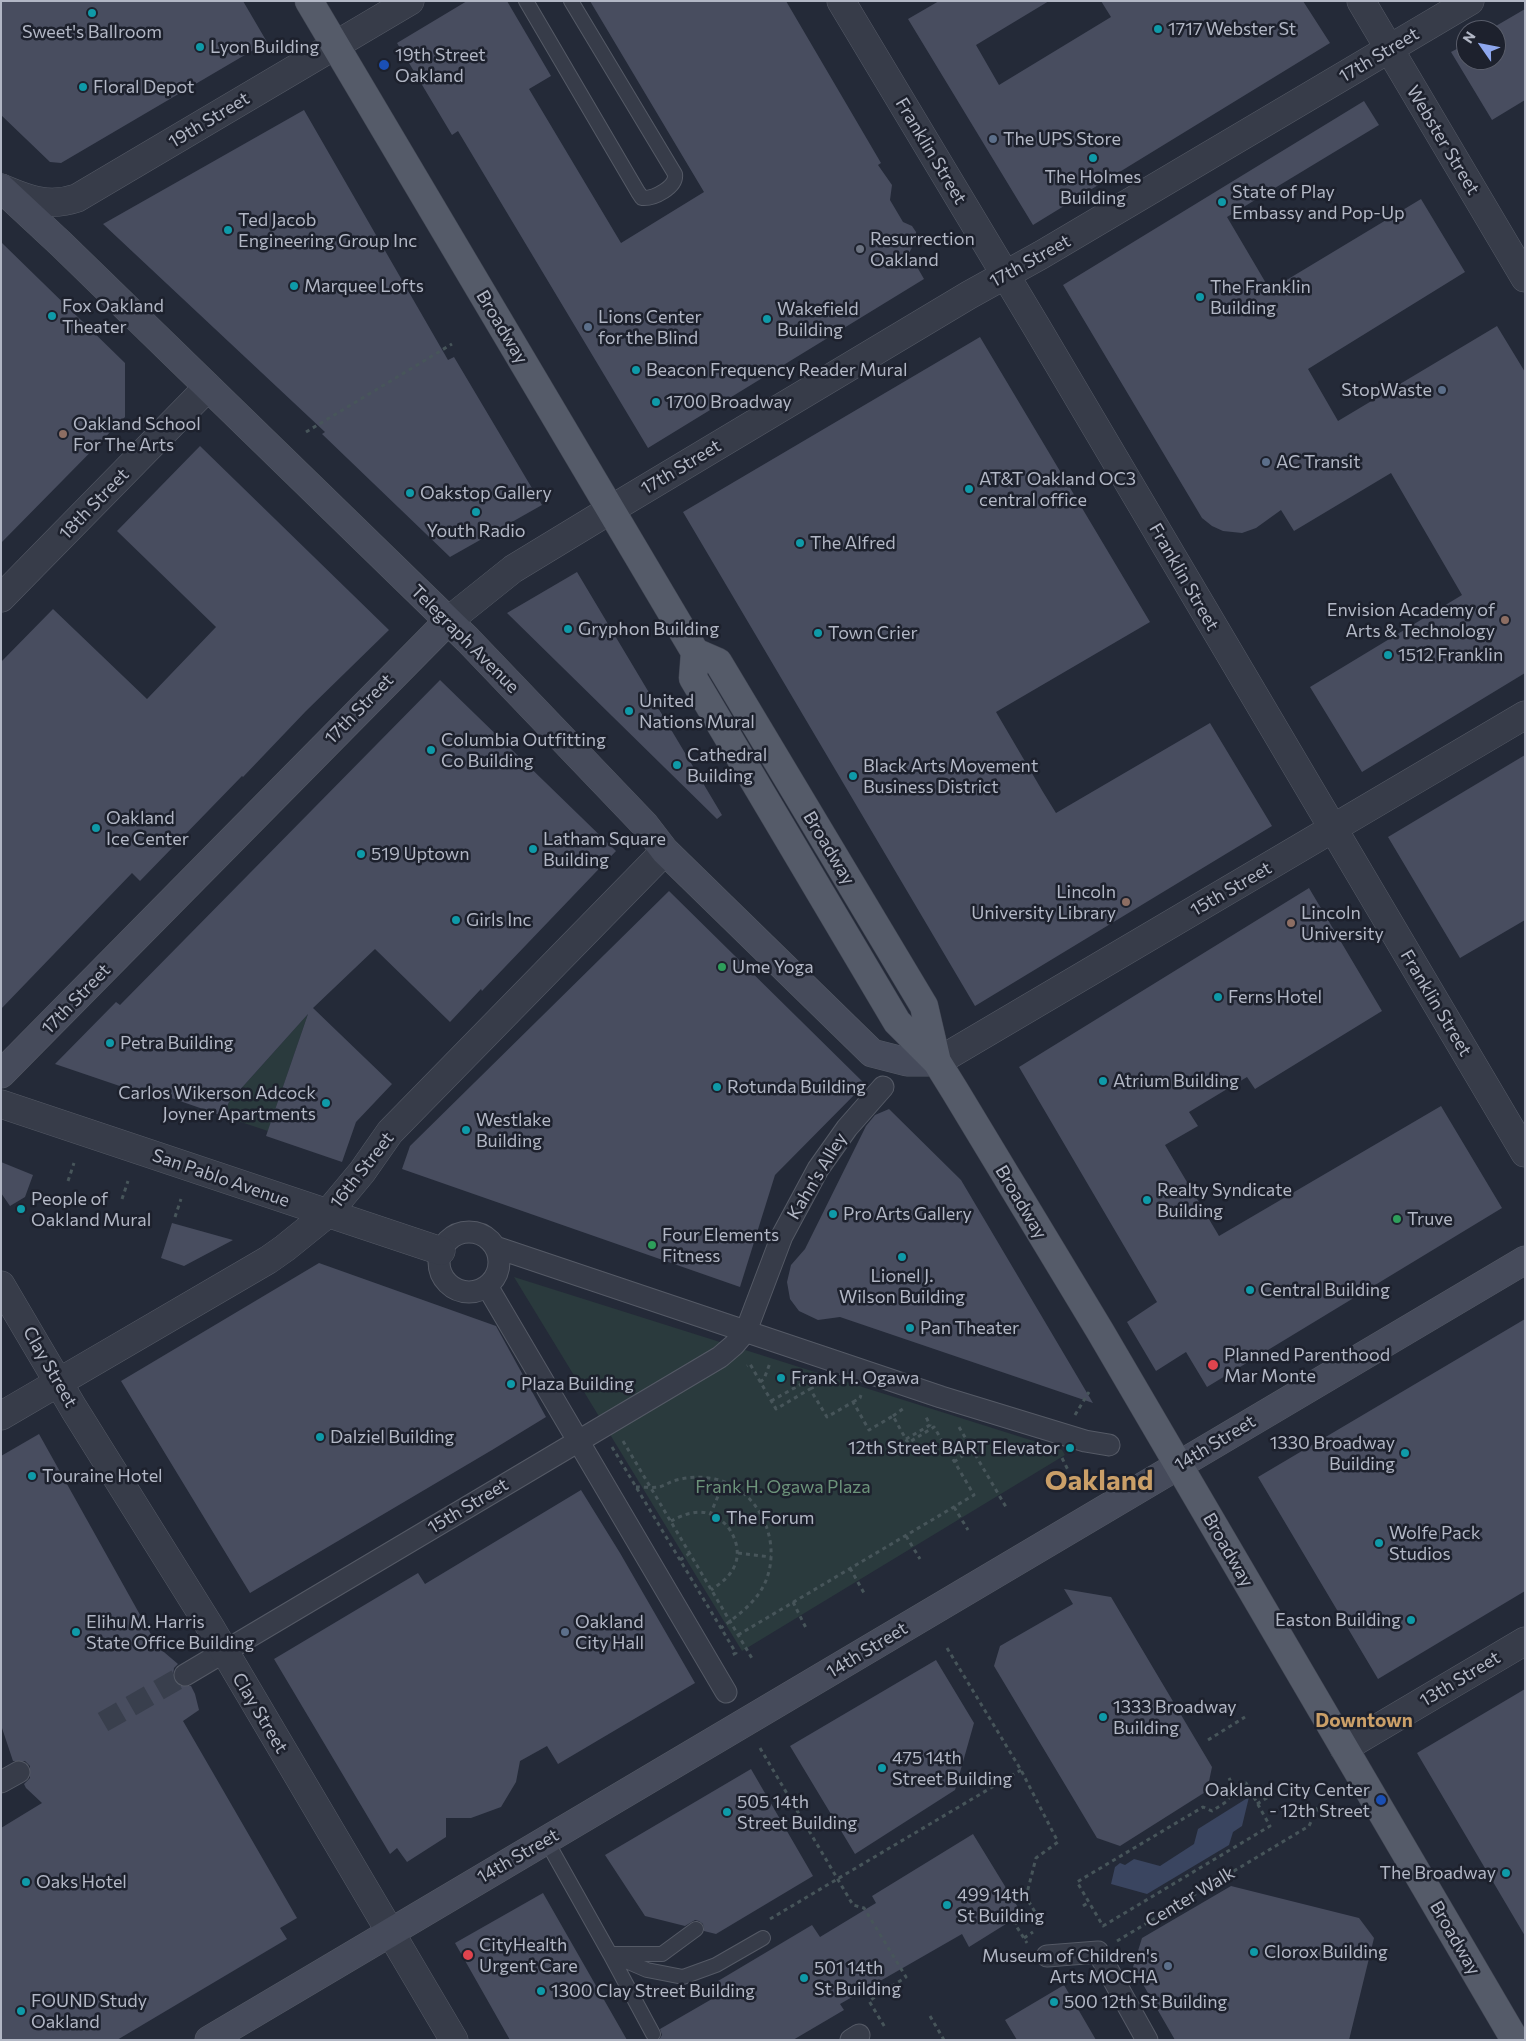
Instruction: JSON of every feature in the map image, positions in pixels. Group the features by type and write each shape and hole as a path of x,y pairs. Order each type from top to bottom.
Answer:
{"main road":[{"name":"Broadway","path":"309,1 695,652 693,678 897,1022 937,1062 1178,1465 1511,2033"},
{"name":"Telegraph Avenue","path":"1,188 61,244 448,621 645,825 665,851 872,1053 907,1062 937,1062"},
{"name":"17th Street","path":"1,1074 448,621"},
{"name":"14th Street","path":"209,2040 1525,1260"}],"street":[{"name":"19th Street","path":"1,188 27,199 47,203 62,203 77,198 410,1"},
{"name":"Franklin Street","path":"841,1 1006,275 1525,1153"},
{"name":"Webster Street","path":"1361,1 1525,278"},
{"name":"17th Street","path":"448,621 514,569 610,510 1470,1"},
{"name":"18th Street","path":"1,598 208,387"},
{"name":"15th Street","path":"937,1062 1525,714"},
{"name":"16th Street","path":"1,1416 268,1260 327,1214 362,1172 390,1132 665,851"},
{"name":"Kahn's Alley","path":"746,1331 772,1260 806,1190 818,1169 847,1128 883,1087"},
{"name":"San Pablo Avenue","path":"1,1104 441,1252"},
{"path":"471,1232 481,1234 489,1239 495,1247 499,1264 493,1280 487,1286 471,1292 462,1291 448,1283 440,1268 439,1260 446,1243 453,1237 471,1232"},
{"path":"495,1247 1080,1444 1109,1445"},
{"name":"Clay Street","path":"1,1285 224,1651 454,2040"},
{"path":"487,1286 726,1692"},
{"name":"15th Street","path":"185,1675 720,1357 746,1331"},
{"name":"13th Street","path":"1344,1748 1525,1641"},
{"path":"1038,1950 1098,1952 1147,2040"}],"lane":[{"path":"526,1 638,192 642,198 649,198 673,185 676,179 675,174 571,1"},
{"path":"546,1840 653,2034"},
{"path":"610,1954 662,1954 696,1929"},
{"path":"610,1954 647,1970 683,1976 716,1965 764,1938"}],"path":[{"path":"306,432 452,344"},
{"path":"68,1181 74,1163"},
{"path":"122,1199 128,1181"},
{"path":"175,1217 182,1199"},
{"path":"771,1401 804,1382 799,1374 808,1351"},
{"path":"744,1368 750,1364 776,1409 818,1385"},
{"path":"760,1382 764,1379"},
{"path":"810,1389 827,1417 860,1398"},
{"path":"906,1439 930,1425 926,1419 938,1396"},
{"path":"938,1396 1006,1507"},
{"path":"852,1402 869,1430 903,1410"},
{"path":"738,1634 974,1495 934,1428 908,1443 893,1416"},
{"path":"600,1427 736,1653"},
{"path":"630,1435 621,1438 753,1660"},
{"path":"954,1462 972,1450"},
{"path":"636,1487 660,1487 672,1481 694,1478 716,1479 743,1492 757,1508 767,1527 771,1542 770,1572 757,1597 721,1628"},
{"path":"710,1515 724,1482"},
{"path":"954,1507 968,1530"},
{"path":"670,1521 693,1512 720,1519 730,1528 738,1553 735,1564 728,1577 712,1590"},
{"path":"906,1536 920,1559"},
{"path":"738,1553 771,1557"},
{"path":"850,1568 864,1593"},
{"path":"793,1602 806,1628"},
{"path":"947,1648 1021,1770 1058,1842 1036,1858 1026,1897 1035,1912 1015,1924 1024,1938 1038,1950"},
{"path":"1208,1740 1245,1717"},
{"path":"760,1748 854,1905 864,1908 906,1977 869,2001 886,2028"},
{"path":"770,1920 1021,1770"},
{"path":"1229,1778 1235,1790"},
{"path":"1246,1784 1257,1804 1270,1826 1103,1926 1078,1882 1202,1807 1212,1811 1226,1802 1235,1790 1246,1784"},
{"path":"1257,1804 1281,1790"},
{"name":"Center Walk","path":"1098,1952 1309,1826 1318,1807"},
{"path":"1083,1906 1089,1902"},
{"path":"1024,1938 1033,1932"},
{"path":"930,2016 944,2040"}],"green space":[{"path":"308,1014 268,1131 223,1116 229,1102"},
{"name":"Frank H. Ogawa Plaza","path":"514,1277 1062,1450 1065,1455 742,1651"}],"water":[{"path":"1249,1797 1242,1826 1233,1832 1229,1845 1147,1894 1111,1884 1115,1867 1120,1863 1125,1865 1134,1859 1160,1866 1194,1844 1198,1829"}],"building":[{"path":"1,1 243,1 267,42 61,163 50,162 1,115"},
{"path":"467,1 507,1 551,76 529,89 621,243 704,192 590,1 786,1 881,163 878,165 892,185 890,200 903,222 912,226 916,232 916,240 909,253 924,279 648,448 458,131 452,135 397,43"},
{"path":"939,1 1049,1 976,45 999,85 1111,17 1101,1 1303,1 1330,43 1033,225 908,19"},
{"path":"1525,9 1525,100 1492,120 1462,70 1506,70 1506,20"},
{"path":"1456,49 1456,60 1451,52"},
{"path":"1364,101 1379,125 1227,217 1270,290 1421,199 1465,272 1308,369 1338,421 1497,326 1525,372 1525,673 1362,772 1310,687 1462,595 1391,473 1294,531 1281,510 1256,528 1242,533 1223,531 1212,526 1202,518 1063,285"},
{"path":"304,110 448,360 454,357 542,505 450,557 322,434 325,432 103,224"},
{"name":"Fox Oakland Theater","path":"1,242 125,363 125,417 1,543"},
{"path":"980,337 1150,622 996,712 1043,792 1056,813 1210,723 1272,826 975,1006 683,512"},
{"path":"200,446 389,630 306,711 140,881 132,873 1,1009 1,662 53,609 147,699 216,627 117,531"},
{"path":"577,572 722,815 717,819 507,613"},
{"path":"440,680 616,851 450,1022 375,949 313,1008 392,1084 356,1122 342,1162 266,1136 308,1014 229,1102 223,1116 157,1093 155,1098 55,1064 116,1002 120,1005"},
{"path":"1525,755 1525,920 1460,958 1388,837"},
{"path":"1309,888 1382,1011 1255,1089 1247,1077 1189,1112 1198,1126 1165,1145 1219,1236 1441,1106 1502,1208 1207,1387 1186,1352 1156,1371 1127,1322 1157,1302 1019,1067"},
{"name":"Rotunda Building","path":"669,891 865,1084 775,1175 740,1287 402,1169 410,1146"},
{"name":"Lionel J. Wilson Building","path":"889,1109 961,1180 1093,1403 840,1317 818,1320 799,1311 790,1299 787,1282 791,1265 805,1249 866,1126 875,1115"},
{"path":"1,1162 33,1175 25,1197 10,1206 1,1193"},
{"path":"172,1223 233,1240 184,1266 161,1258"},
{"name":"Dalziel Building","path":"319,1263 496,1326 546,1417 250,1593 121,1381"},
{"path":"1525,1319 1525,1591 1378,1679 1258,1477"},
{"path":"39,1434 158,1647 178,1664 174,1668 175,1682 179,1686 191,1686 199,1710 183,1721 297,1918 280,1928 287,1939 117,2040 1,2040 1,1828 42,1803 26,1788 24,1784 30,1778 30,1766 25,1761 13,1761 1,1725 1,1456"},
{"path":"581,1490 620,1553 695,1683 558,1764 547,1746 520,1761 516,1782 501,1807 471,1818 446,1818 446,1837 407,1862 397,1848 390,1854 274,1659 418,1573 425,1584"},
{"name":"1333 Broadway Building","path":"1064,1589 1111,1597 1212,1767 1207,1791 1120,1846 1097,1838 994,1666 1000,1646 1073,1604"},
{"name":"475 14th Street Building","path":"936,1660 974,1723 955,1790 855,1854 790,1746"},
{"path":"1525,1689 1525,1936 1417,1753"},
{"name":"505 14th Street Building","path":"751,1769 813,1876 716,1934 704,1931 703,1924 699,1921 695,1920 685,1926 645,1916 605,1855"},
{"path":"973,1834 1022,1914 969,1947 962,1934 840,2004 844,2010 793,2040 659,2040 662,2035 660,2029 724,1992 718,1981 812,1925 820,1937 876,1903 872,1896"},
{"name":"Clorox Building","path":"1231,1886 1359,1918 1374,1938 1349,2040 1175,2040 1133,1967 1142,1938"},
{"name":"1300 Clay Street Building","path":"543,1893 627,2040 510,2040 455,1943"},
{"name":"500 12th St Building","path":"1064,1985 1096,2040 1017,2040 1005,2020"}],"tunnel":[{"path":"103,1722 185,1675"}],"place":[{"name":"Sweet's Ballroom","path":"92,13"},
{"name":"1717 Webster St","path":"1158,29"},
{"name":"Lyon Building","path":"200,47"},
{"name":"19th Street Oakland","path":"384,65"},
{"name":"Floral Depot","path":"83,87"},
{"name":"The UPS Store","path":"993,139"},
{"name":"The Holmes Building","path":"1093,158"},
{"name":"State of Play Embassy and Pop-Up","path":"1222,202"},
{"name":"Ted Jacob Engineering Group Inc","path":"228,230"},
{"name":"Resurrection Oakland","path":"860,249"},
{"name":"Marquee Lofts","path":"294,286"},
{"name":"The Franklin Building","path":"1200,297"},
{"name":"Fox Oakland Theater","path":"52,316"},
{"name":"Wakefield Building","path":"767,319"},
{"name":"Lions Center for the Blind","path":"588,327"},
{"name":"Beacon Frequency Reader Mural","path":"636,370"},
{"name":"StopWaste","path":"1442,390"},
{"name":"1700 Broadway","path":"656,402"},
{"name":"Oakland School For The Arts","path":"63,434"},
{"name":"AC Transit","path":"1266,462"},
{"name":"AT&T Oakland OC3 central office","path":"969,489"},
{"name":"Oakstop Gallery","path":"410,493"},
{"name":"Youth Radio","path":"476,512"},
{"name":"The Alfred","path":"800,543"},
{"name":"Envision Academy of Arts & Technology","path":"1505,620"},
{"name":"Gryphon Building","path":"568,629"},
{"name":"Town Crier","path":"818,633"},
{"name":"1512 Franklin","path":"1388,655"},
{"name":"United Nations Mural","path":"629,711"},
{"name":"Columbia Outfitting Co Building","path":"431,750"},
{"name":"Cathedral Building","path":"677,765"},
{"name":"Black Arts Movement Business District","path":"853,776"},
{"name":"Oakland Ice Center","path":"96,828"},
{"name":"Latham Square Building","path":"533,849"},
{"name":"519 Uptown","path":"361,854"},
{"name":"Lincoln University Library","path":"1126,902"},
{"name":"Girls Inc","path":"456,920"},
{"name":"Lincoln University","path":"1291,923"},
{"name":"Ume Yoga","path":"722,967"},
{"name":"Ferns Hotel","path":"1218,997"},
{"name":"Petra Building","path":"110,1043"},
{"name":"Atrium Building","path":"1103,1081"},
{"name":"Rotunda Building","path":"717,1087"},
{"name":"Carlos Wikerson Adcock Joyner Apartments","path":"326,1103"},
{"name":"Westlake Building","path":"466,1130"},
{"name":"Realty Syndicate Building","path":"1147,1200"},
{"name":"People of Oakland Mural","path":"21,1209"},
{"name":"Pro Arts Gallery","path":"833,1214"},
{"name":"Truve","path":"1397,1219"},
{"name":"Four Elements Fitness","path":"652,1245"},
{"name":"Lionel J. Wilson Building","path":"902,1257"},
{"name":"Central Building","path":"1250,1290"},
{"name":"Pan Theater","path":"910,1328"},
{"name":"Planned Parenthood Mar Monte","path":"1213,1365"},
{"name":"Frank H. Ogawa","path":"781,1378"},
{"name":"Plaza Building","path":"511,1384"},
{"name":"Dalziel Building","path":"320,1437"},
{"name":"12th Street BART Elevator","path":"1070,1448"},
{"name":"1330 Broadway Building","path":"1405,1453"},
{"name":"Touraine Hotel","path":"32,1476"},
{"name":"The Forum","path":"716,1518"},
{"name":"Wolfe Pack Studios","path":"1379,1543"},
{"name":"Easton Building","path":"1411,1620"},
{"name":"Elihu M. Harris State Office Building","path":"76,1632"},
{"name":"Oakland City Hall","path":"565,1632"},
{"name":"1333 Broadway Building","path":"1103,1717"},
{"name":"475 14th Street Building","path":"882,1768"},
{"name":"Oakland City Center - 12th Street","path":"1381,1800"},
{"name":"505 14th Street Building","path":"727,1812"},
{"name":"The Broadway","path":"1506,1873"},
{"name":"Oaks Hotel","path":"26,1882"},
{"name":"499 14th St Building","path":"947,1905"},
{"name":"Clorox Building","path":"1254,1952"},
{"name":"CityHealth Urgent Care","path":"468,1955"},
{"name":"Museum of Children's Arts MOCHA","path":"1168,1966"},
{"name":"501 14th St Building","path":"804,1978"},
{"name":"1300 Clay Street Building","path":"541,1991"},
{"name":"500 12th St Building","path":"1054,2002"},
{"name":"FOUND Study Oakland","path":"21,2011"}],"district":[{"name":"Oakland","path":"1099,1481"},
{"name":"Downtown","path":"1364,1721"}]}
